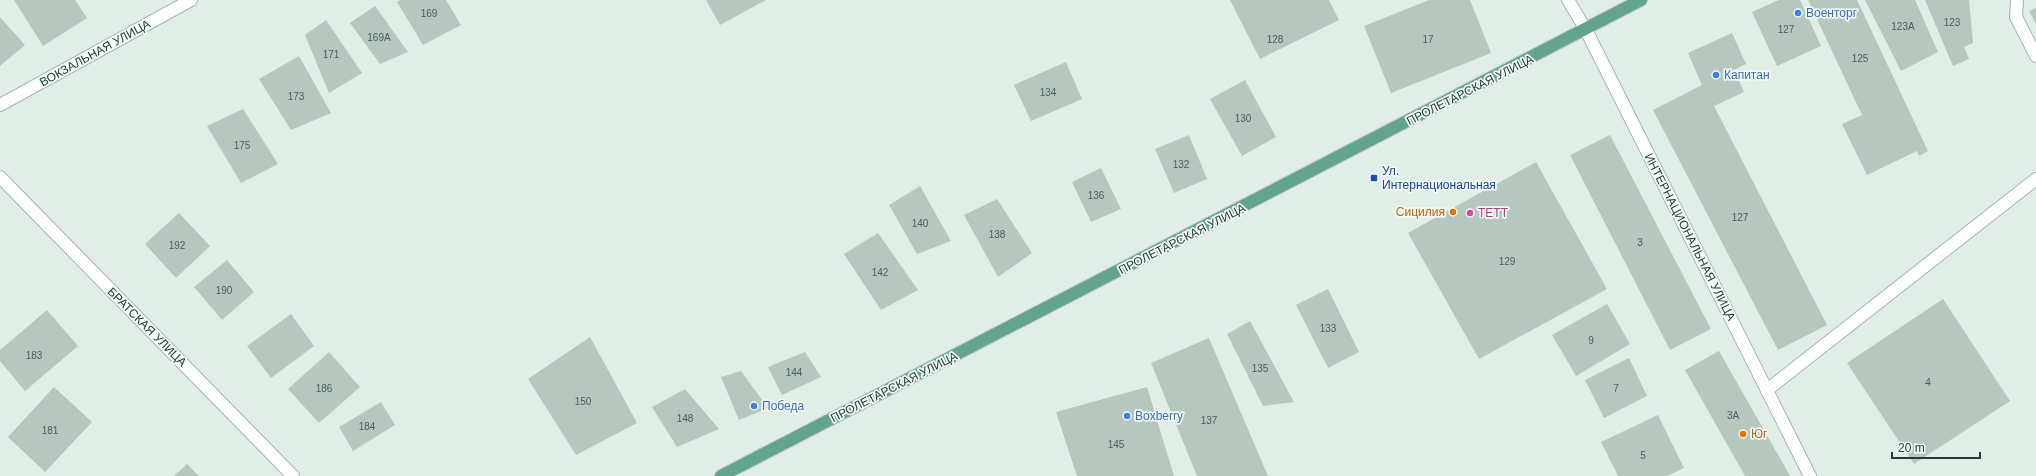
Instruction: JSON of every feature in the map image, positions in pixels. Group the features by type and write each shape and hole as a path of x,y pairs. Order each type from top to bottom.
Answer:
{"main road":[{"name":"ПРОЛЕТАРСКАЯ УЛИЦА","path":"721,476 1586,30 1641,0"}],"street":[{"name":"ВОКЗАЛЬНАЯ УЛИЦА","path":"0,105 191,0"},
{"name":"ИНТЕРНАЦИОНАЛЬНАЯ УЛИЦА","path":"1568,0 1586,30 1810,476"},
{"path":"2017,0 2016,17 2036,56"},
{"name":"БРАТСКАЯ УЛИЦА","path":"0,177 294,476"},
{"path":"1767,390 2036,179"}],"building":[{"path":"14,0 75,0 87,18 43,46"},
{"path":"400,0 446,0 461,25 423,45 397,2"},
{"path":"706,0 766,0 720,25"},
{"path":"1230,0 1329,0 1339,20 1260,59"},
{"path":"1429,0 1470,0 1491,53 1391,93 1364,26"},
{"path":"1779,0 1800,0 1821,46 1777,66 1752,12"},
{"path":"1808,0 1857,0 1928,151 1919,156 1917,151 1867,175 1842,124 1862,115"},
{"path":"1865,0 1915,0 1938,52 1901,71"},
{"path":"1925,0 1969,0 1973,43 1964,47 1969,59 1953,66"},
{"path":"375,6 408,52 380,64 350,23"},
{"path":"2036,8 2036,24 2029,11"},
{"path":"0,17 25,45 0,66"},
{"path":"326,20 362,73 329,93 305,35"},
{"path":"1732,33 1746,64 1734,70 1744,92 1714,106 1827,325 1778,350 1653,110 1702,85 1688,53"},
{"path":"299,56 331,113 291,130 259,79"},
{"path":"1066,62 1082,99 1031,121 1014,85"},
{"path":"1245,80 1276,137 1242,156 1210,99"},
{"path":"243,109 278,164 241,183 207,126"},
{"path":"1189,135 1207,179 1174,193 1155,149"},
{"path":"1610,135 1711,329 1670,350 1570,155"},
{"path":"1536,162 1607,289 1479,359 1408,233"},
{"path":"1101,168 1121,209 1091,222 1072,182"},
{"path":"920,186 951,241 917,254 889,205"},
{"path":"997,199 1032,253 998,277 964,215"},
{"path":"179,213 210,246 176,278 145,244"},
{"path":"878,233 918,290 881,310 844,254"},
{"path":"227,260 254,292 222,320 194,287"},
{"path":"1328,289 1359,352 1328,368 1296,305"},
{"path":"1943,299 2010,401 1914,464 1847,363"},
{"path":"1607,304 1630,344 1576,376 1552,335"},
{"path":"47,310 78,346 25,391 0,361 0,350"},
{"path":"291,314 314,346 271,378 247,346"},
{"path":"1250,321 1294,402 1263,406 1227,334"},
{"path":"590,337 637,423 576,455 528,379"},
{"path":"1209,338 1268,476 1197,476 1151,363"},
{"path":"1719,351 1790,476 1745,476 1685,370"},
{"path":"329,352 360,387 319,423 288,389"},
{"path":"805,352 821,377 782,395 768,367"},
{"path":"1629,358 1647,396 1604,418 1585,380"},
{"path":"741,371 768,408 739,420 721,377"},
{"path":"54,387 92,422 45,472 8,437"},
{"path":"1147,387 1174,476 1077,476 1056,412"},
{"path":"685,389 719,429 677,447 652,407"},
{"path":"381,402 395,425 353,451 339,427"},
{"path":"1658,415 1684,468 1667,476 1618,476 1601,442"},
{"path":"187,464 199,476 174,476"}],"place":[{"name":"Военторг","path":"1798,13"},
{"name":"Капитан","path":"1716,75"},
{"name":"Ул. Интернациональная","path":"1374,178"},
{"name":"Сицилия","path":"1453,212"},
{"name":"ТЕТТ","path":"1470,213"},
{"name":"Победа","path":"754,406"},
{"name":"Boxberry","path":"1127,416"},
{"name":"Юг","path":"1743,434"}]}
